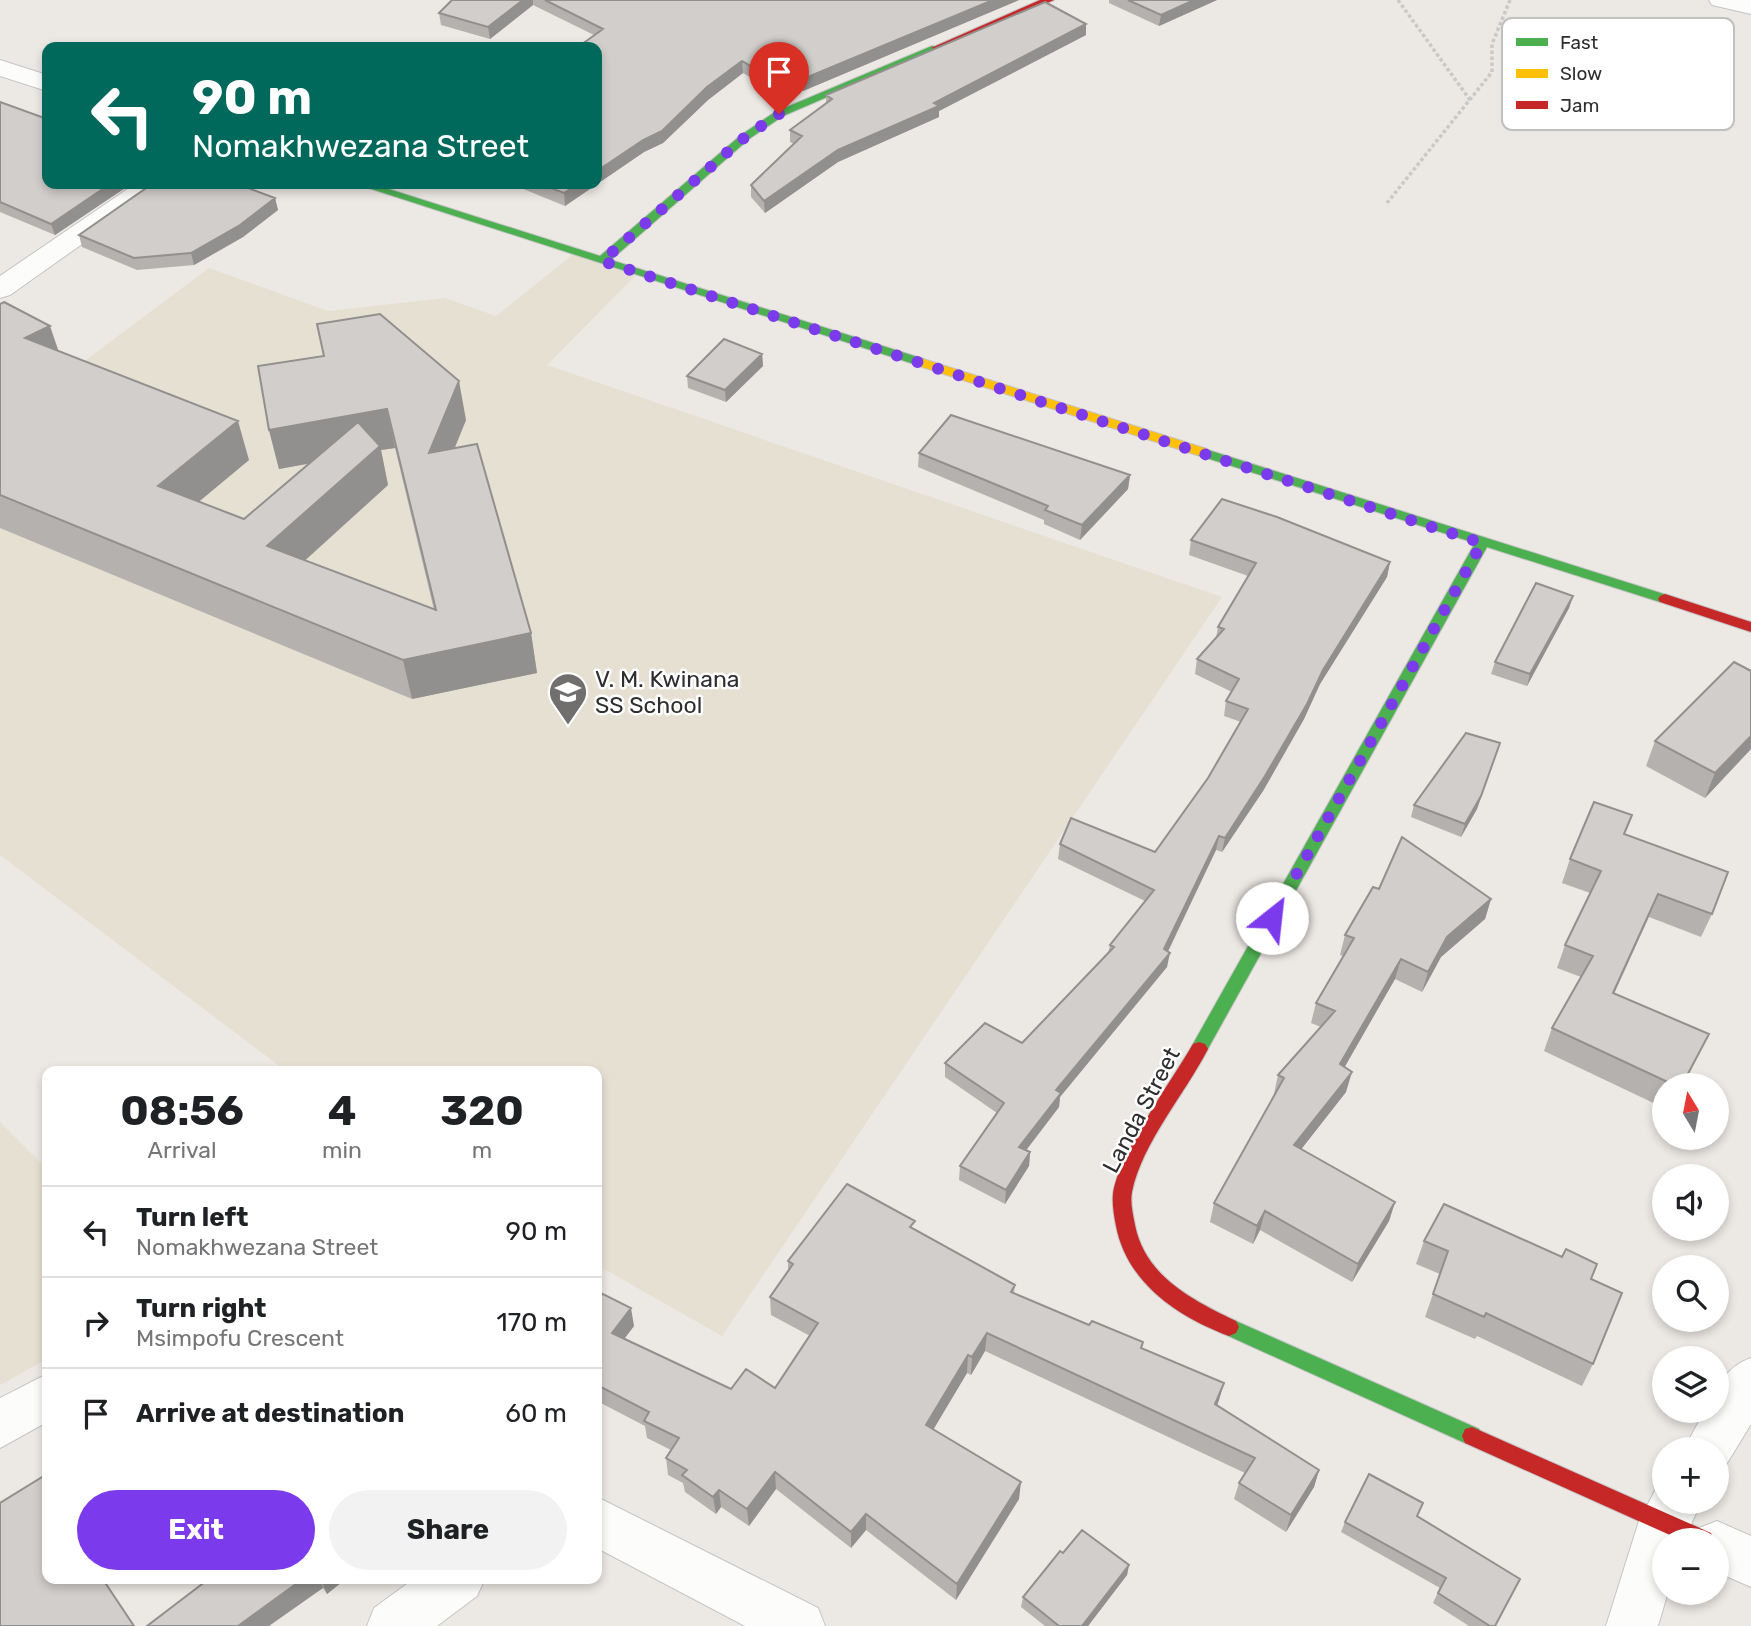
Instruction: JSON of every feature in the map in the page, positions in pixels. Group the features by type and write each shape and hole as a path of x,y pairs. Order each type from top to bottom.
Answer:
{"street":[{"path":"602,261 745,137 779,114 1049,0"},
{"path":"1721,0 1751,7"},
{"path":"0,68 42,81"},
{"path":"6,278 145,189"},
{"path":"378,189 1751,627"},
{"name":"Landa Street","path":"1482,543 1142,1150 1122,1194 1126,1238 1147,1276 1198,1313 1682,1521"},
{"path":"1716,1437 1751,1380"},
{"path":"0,1425 42,1399"},
{"path":"1632,1626 1682,1521"},
{"path":"602,1524 799,1626"},
{"path":"1729,1552 1751,1562"},
{"path":"393,1626 451,1584"}],"path":[{"path":"1398,0 1470,100"},
{"path":"1503,18 1510,0"},
{"path":"1387,203 1492,72 1492,44 1502,20"}],"shaded area":[{"name":"V. M. Kwinana SS School","path":"576,252 638,273 547,365 1222,597 722,1336 602,1268 602,1066 279,1066 0,855 0,424 209,268 328,311 445,298 496,316"},
{"path":"0,1122 42,1164 42,1362 0,1385"}],"building":[{"path":"452,0 523,0 488,27 439,13"},
{"path":"545,0 993,0 803,79 776,60 754,68 742,61 707,87 662,131 643,140 602,168 602,42 585,42 603,29"},
{"path":"1128,0 1194,0 1161,15"},
{"path":"1045,2 1086,24 934,103 939,106 838,150 764,201 751,185 802,136 790,130 832,99 826,95"},
{"path":"0,102 42,117 42,189 103,189 51,224 0,202"},
{"path":"145,189 251,189 275,198 240,225 191,253 134,258 79,235"},
{"path":"553,189 570,189 564,193"},
{"path":"4,302 50,326 25,338 238,421 158,486 244,519 358,422 380,446 267,546 436,610 387,409 269,430 258,366 324,356 317,324 380,314 459,381 429,453 477,444 531,633 403,660 0,495 0,304"},
{"path":"724,339 762,354 725,390 687,376"},
{"path":"951,415 1130,475 1082,525 1045,510 1048,506 919,453"},
{"path":"1222,499 1277,517 1390,562 1323,670 1307,704 1265,776 1225,838 1219,836 1164,949 1170,953 1056,1090 1061,1093 1019,1147 1030,1152 1006,1190 960,1166 1004,1103 945,1063 985,1023 1022,1043 1114,947 1110,945 1154,890 1060,844 1071,818 1155,852 1208,778 1248,709 1226,701 1239,679 1197,659 1224,629 1218,627 1256,563 1191,540"},
{"path":"1536,583 1573,596 1530,674 1495,662"},
{"path":"1734,662 1751,671 1751,736 1715,773 1655,741"},
{"path":"1466,733 1500,743 1481,796 1465,824 1414,805"},
{"path":"1594,802 1632,815 1624,834 1728,872 1712,914 1658,894 1613,993 1709,1034 1688,1073 1652,1075 1552,1028 1593,956 1565,945 1601,871 1570,859"},
{"path":"1402,837 1491,899 1447,937 1428,972 1401,959 1340,1064 1352,1072 1294,1145 1395,1202 1358,1264 1265,1211 1257,1226 1214,1203 1284,1078 1278,1075 1335,1011 1316,1003 1354,938 1345,935 1373,887 1379,889"},
{"path":"847,1184 915,1221 910,1227 1015,1285 1011,1292 1089,1325 1092,1321 1143,1342 1141,1348 1224,1383 1215,1404 1319,1470 1291,1515 1239,1483 1255,1458 987,1333 972,1357 968,1355 926,1425 1021,1482 957,1584 866,1514 851,1532 775,1472 747,1509 719,1490 713,1497 682,1475 687,1470 666,1458 679,1438 644,1421 649,1412 602,1388 602,1294 631,1308 612,1333 731,1389 746,1369 775,1388 818,1323 770,1297 793,1264 788,1261"},
{"path":"1444,1204 1562,1257 1566,1249 1597,1264 1591,1279 1622,1293 1593,1364 1486,1313 1484,1317 1433,1294 1448,1251 1424,1241"},
{"path":"1369,1474 1423,1503 1417,1516 1520,1579 1495,1626 1490,1626 1438,1593 1446,1578 1345,1522"},
{"path":"42,1477 42,1584 106,1584 134,1626 0,1626 0,1503"},
{"path":"1082,1530 1129,1565 1082,1626 1059,1626 1023,1597 1060,1551 1063,1553"},
{"path":"202,1584 296,1584 238,1626 147,1626"}],"traffic: fast":[{"path":"602,261 745,137 779,114 936,48"},
{"path":"378,189 920,362"},
{"path":"1202,452 1665,599"},
{"path":"1199,1049 1482,543"},
{"path":"1229,1327 1472,1436"}],"traffic: slow":[{"path":"920,362 1202,452"}],"traffic: jam":[{"path":"936,48 1049,0"},
{"path":"1665,599 1751,627"},
{"path":"1199,1049 1138,1155 1123,1191 1123,1208 1128,1238 1146,1272 1176,1298 1229,1327"},
{"path":"1472,1436 1677,1528"}],"place":[{"name":"V. M. Kwinana SS School","path":"568,726"}],"route":[{"path":"779,114 745,137 602,261 1482,543 1272,918"}]}
